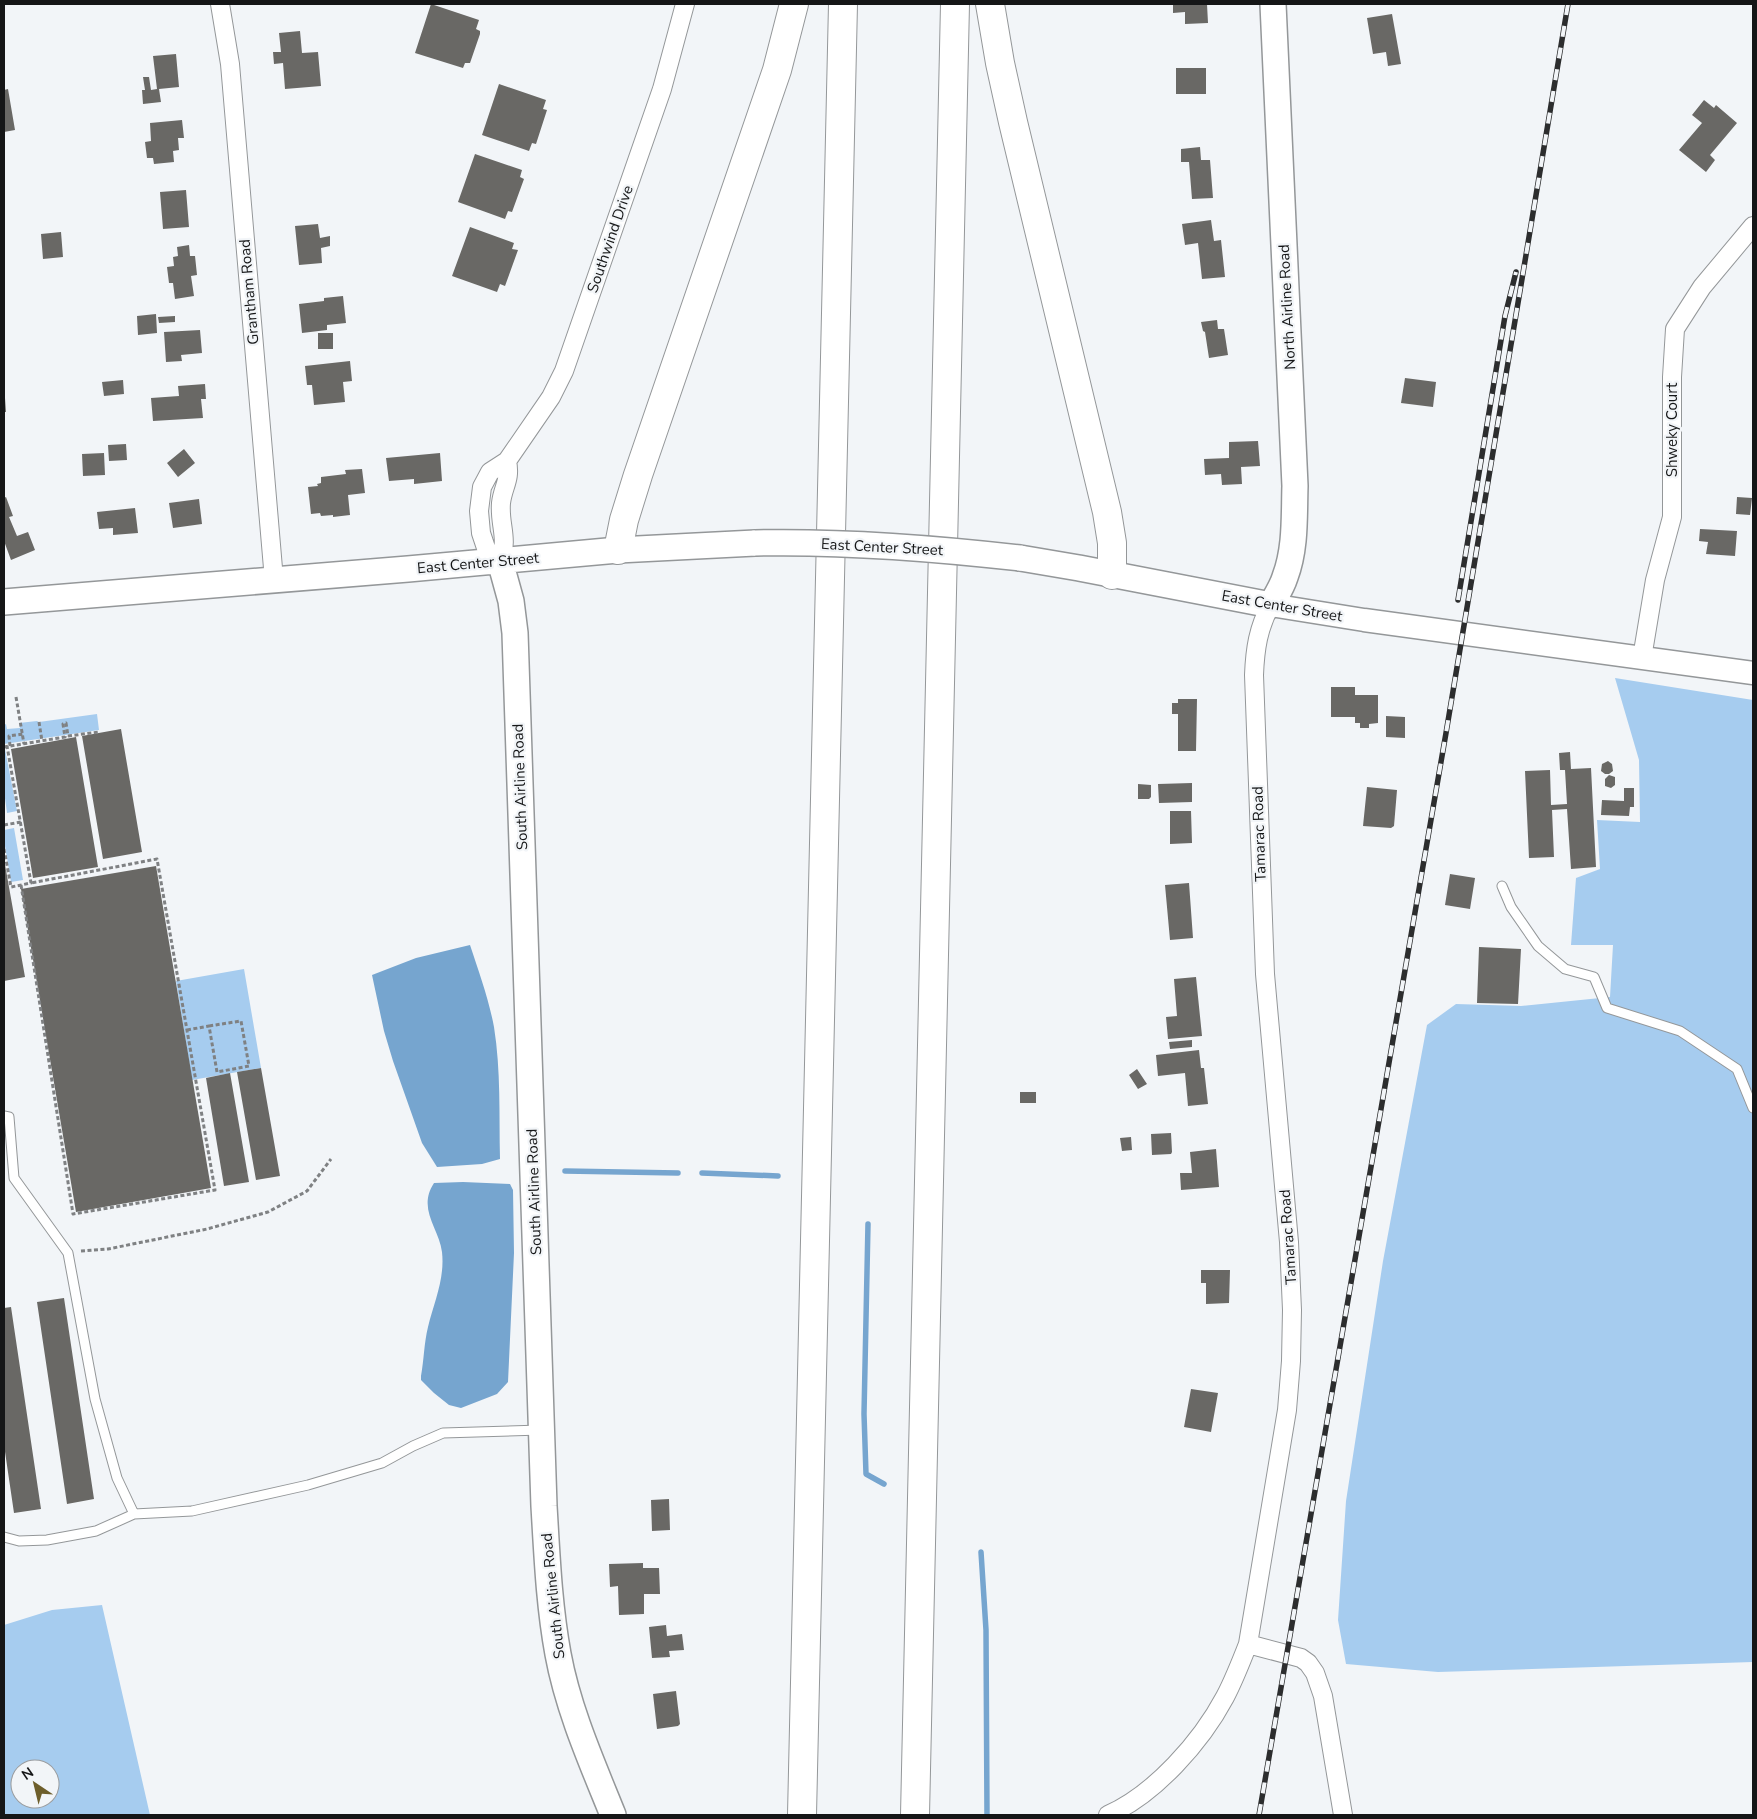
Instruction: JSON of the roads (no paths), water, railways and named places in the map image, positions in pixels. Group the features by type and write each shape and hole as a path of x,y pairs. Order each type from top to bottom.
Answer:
{"highway":[{"path":"618,550 624,520 638,475 774,79 794,4"},
{"path":"802,1815 842,4"},
{"path":"915,1815 955,4"},
{"path":"990,4 1013,122 1107,512 1112,543 1112,575"}],"main road":[{"name":"North Airline Road","path":"1271,605 1286,577 1291,559 1294,534 1295,486 1273,4"},
{"name":"East Center Street","path":"4,602 618,550 755,543 822,543 928,548 1020,558 1271,605"},
{"name":"South Airline Road","path":"500,561 511,601 516,633 542,1430 550,1597 558,1654 569,1698 613,1815"}],"street":[{"name":"Grantham Road","path":"220,4 230,64 274,580"},
{"name":"Southwind Drive","path":"500,561 490,554 485,547 481,533 480,504 482,487 494,468 507,461 551,397 569,358 662,89 685,4"},
{"name":"Shweky Court","path":"1642,658 1655,580 1672,517 1672,377 1675,329 1702,287 1753,226"},
{"name":"East Center Street","path":"1271,605 1364,620 1753,673"},
{"name":"Tamarac Road","path":"1108,1815 1143,1794 1172,1768 1193,1744 1224,1698 1236,1676 1248,1644 1287,1410 1291,1361 1289,1242 1265,974 1254,675 1257,639 1261,624 1271,605"},
{"path":"1248,1644 1300,1658 1308,1663 1315,1673 1323,1696 1343,1815"}],"lane":[{"path":"1502,886 1511,906 1538,946 1565,969 1594,977 1607,1008 1680,1031 1737,1069 1753,1108"},
{"path":"4,1116 9,1118 14,1178 68,1253 95,1399 117,1478 134,1514"},
{"path":"4,1537 19,1541 47,1540 96,1531 134,1514 192,1511 308,1485 382,1463 443,1433 542,1430"}],"waterway":[{"path":"565,1171 678,1173"},
{"path":"702,1173 778,1176"},
{"path":"868,1224 864,1414 866,1474 884,1484"},
{"path":"981,1552 986,1630 987,1815"}],"railway":[{"path":"1259,1815 1446,733 1568,4"},
{"path":"1458,600 1505,316 1516,272"}]}
